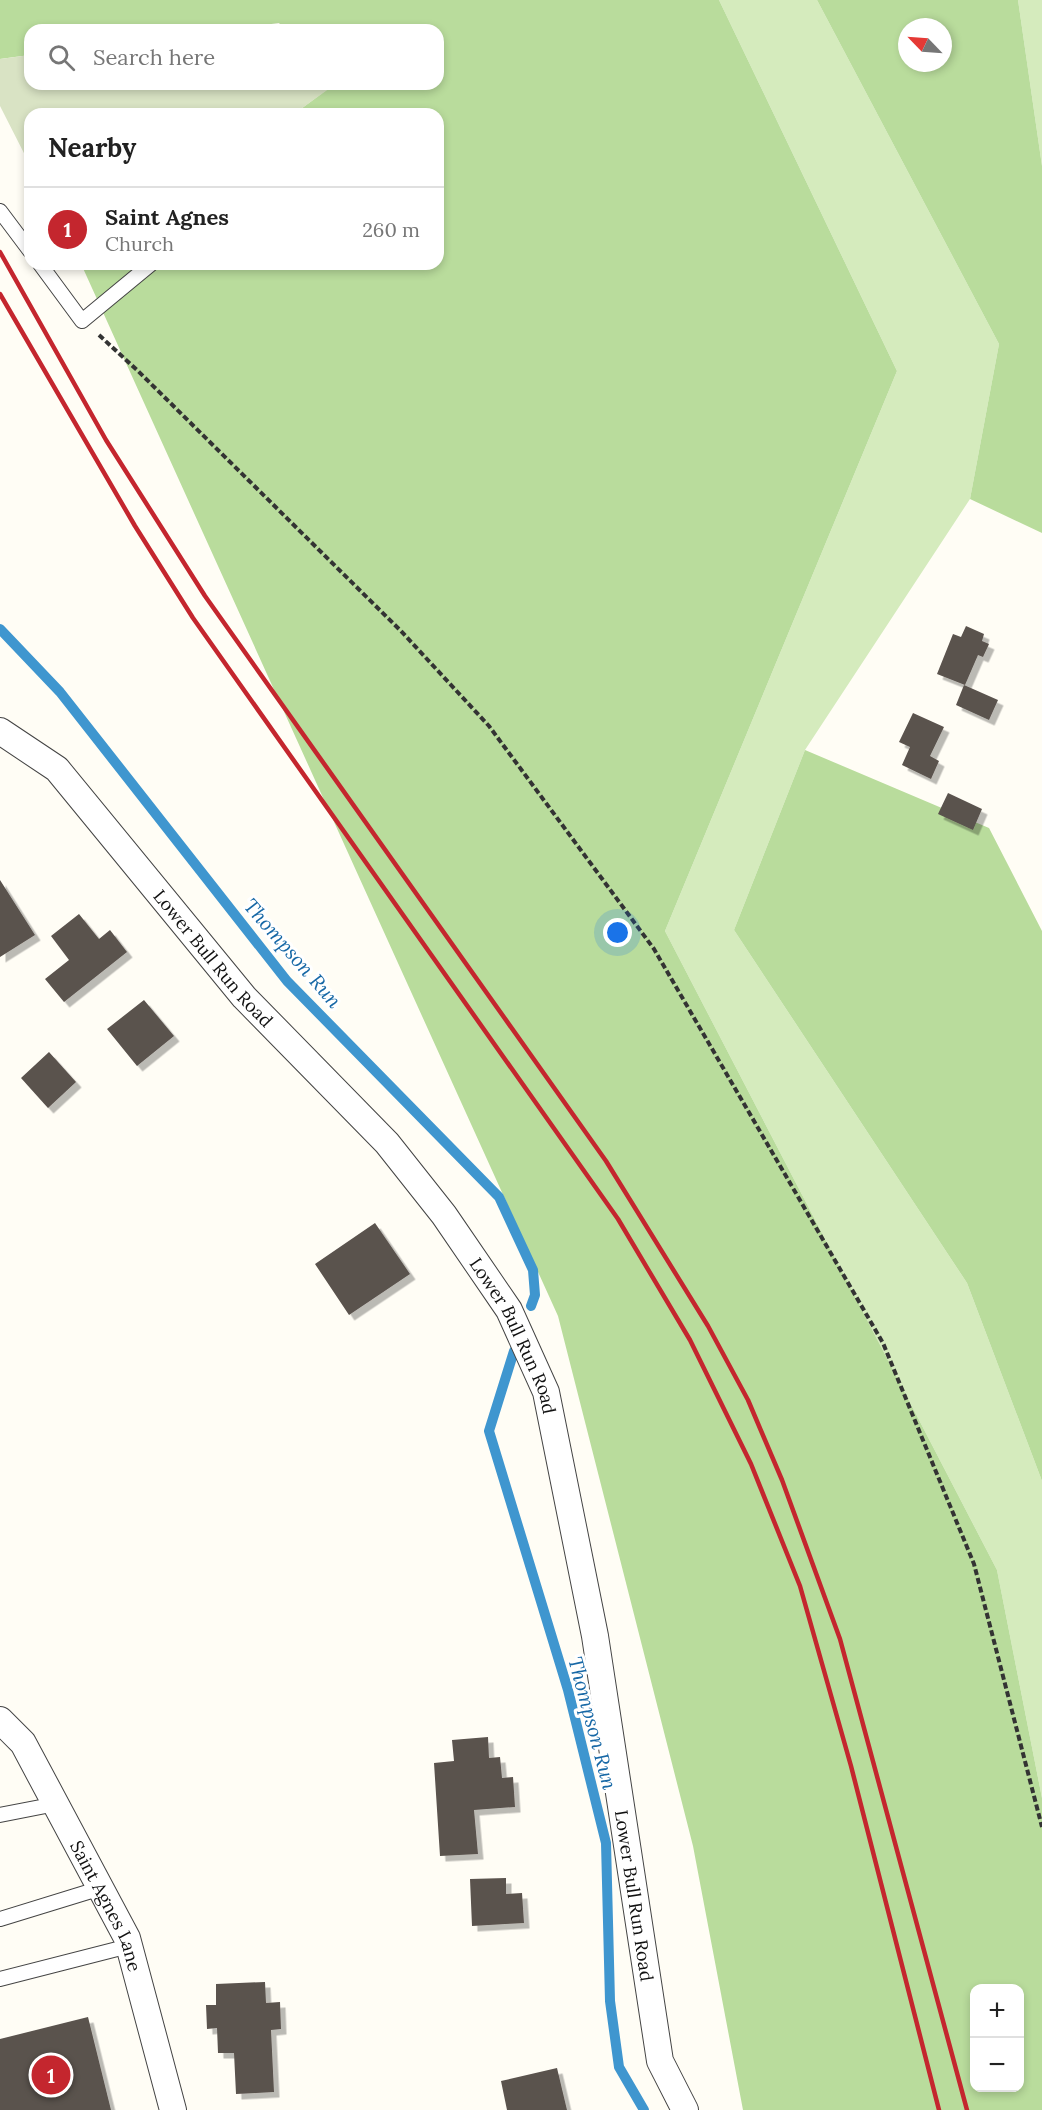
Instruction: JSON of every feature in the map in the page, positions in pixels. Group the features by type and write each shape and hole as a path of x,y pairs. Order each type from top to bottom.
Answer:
{"street":[{"name":"Lower Bull Run Road","path":"0,731 57,769 244,996 387,1143 444,1215 509,1310 546,1392 595,1636 660,2061 685,2110"},
{"name":"Saint Agnes Lane","path":"0,1720 23,1743 127,1938 173,2110"}],"lane":[{"path":"0,211 24,243"},
{"path":"44,270 82,321 144,270"},
{"path":"0,1815 56,1804"},
{"path":"0,1919 101,1888"},
{"path":"0,1979 129,1946"}],"path":[{"path":"82,321 138,371 401,631 489,726 654,949 883,1343 974,1564 1042,1827"}],"green space":[{"path":"0,0 719,0 897,371 665,931 997,1570 1042,1798 1042,2110 743,2110 693,1846 558,1316 84,270 444,270 444,108 302,108 326,90 444,90 444,24 24,24 24,56 0,59"},
{"path":"719,0 817,0 999,344 970,499 805,750 734,930 967,1283 1042,1481 1042,1798 997,1570 665,931 897,371"},
{"path":"817,0 1018,0 1042,166 1042,533 970,499 999,344"},
{"path":"1018,0 1042,0 1042,166"},
{"path":"24,56 24,90 327,90 302,108 24,108 24,153 0,106 0,59"},
{"path":"805,750 989,828 1042,931 1042,1481 967,1283 734,930"}],"building":[{"path":"966,626 984,634 982,641 989,644 983,657 978,655 965,685 937,674 953,634 961,637"},
{"path":"964,685 998,700 989,720 956,705"},
{"path":"913,713 944,727 930,756 939,761 931,779 902,765 910,747 899,742"},
{"path":"948,793 982,809 973,830 938,814"},
{"path":"0,880 35,935 0,957"},
{"path":"79,914 99,939 110,930 127,952 64,1002 45,979 69,960 51,936"},
{"path":"144,1000 174,1036 137,1066 107,1029"},
{"path":"49,1052 76,1082 48,1108 21,1078"},
{"path":"375,1223 410,1274 349,1315 315,1264"},
{"path":"488,1737 489,1758 500,1757 502,1778 513,1777 515,1807 474,1810 478,1854 440,1856 434,1763 454,1761 452,1740"},
{"path":"506,1878 506,1894 522,1893 524,1923 472,1926 470,1879"},
{"path":"265,1982 266,2003 280,2002 281,2029 271,2030 274,2092 236,2094 234,2053 218,2053 217,2028 207,2029 206,2005 216,2005 216,1984"},
{"path":"88,2017 111,2110 0,2110 0,2039"},
{"path":"557,2068 567,2110 507,2110 501,2081"}],"waterway":[{"name":"Thompson Run","path":"0,629 60,692 287,981 499,1197 533,1270 535,1295 531,1306"},
{"name":"Thompson Run","path":"514,1351 489,1431 568,1690 606,1843 610,2001 619,2067 644,2110"}],"railway":[{"path":"0,252 106,440 205,596 606,1161 708,1326 748,1400 782,1480 840,1639 967,2110"},
{"path":"0,294 135,526 193,618 618,1219 690,1340 751,1464 800,1586 851,1766 939,2110"}],"place":[{"name":"Saint Agnes","path":"51,2075"}]}
